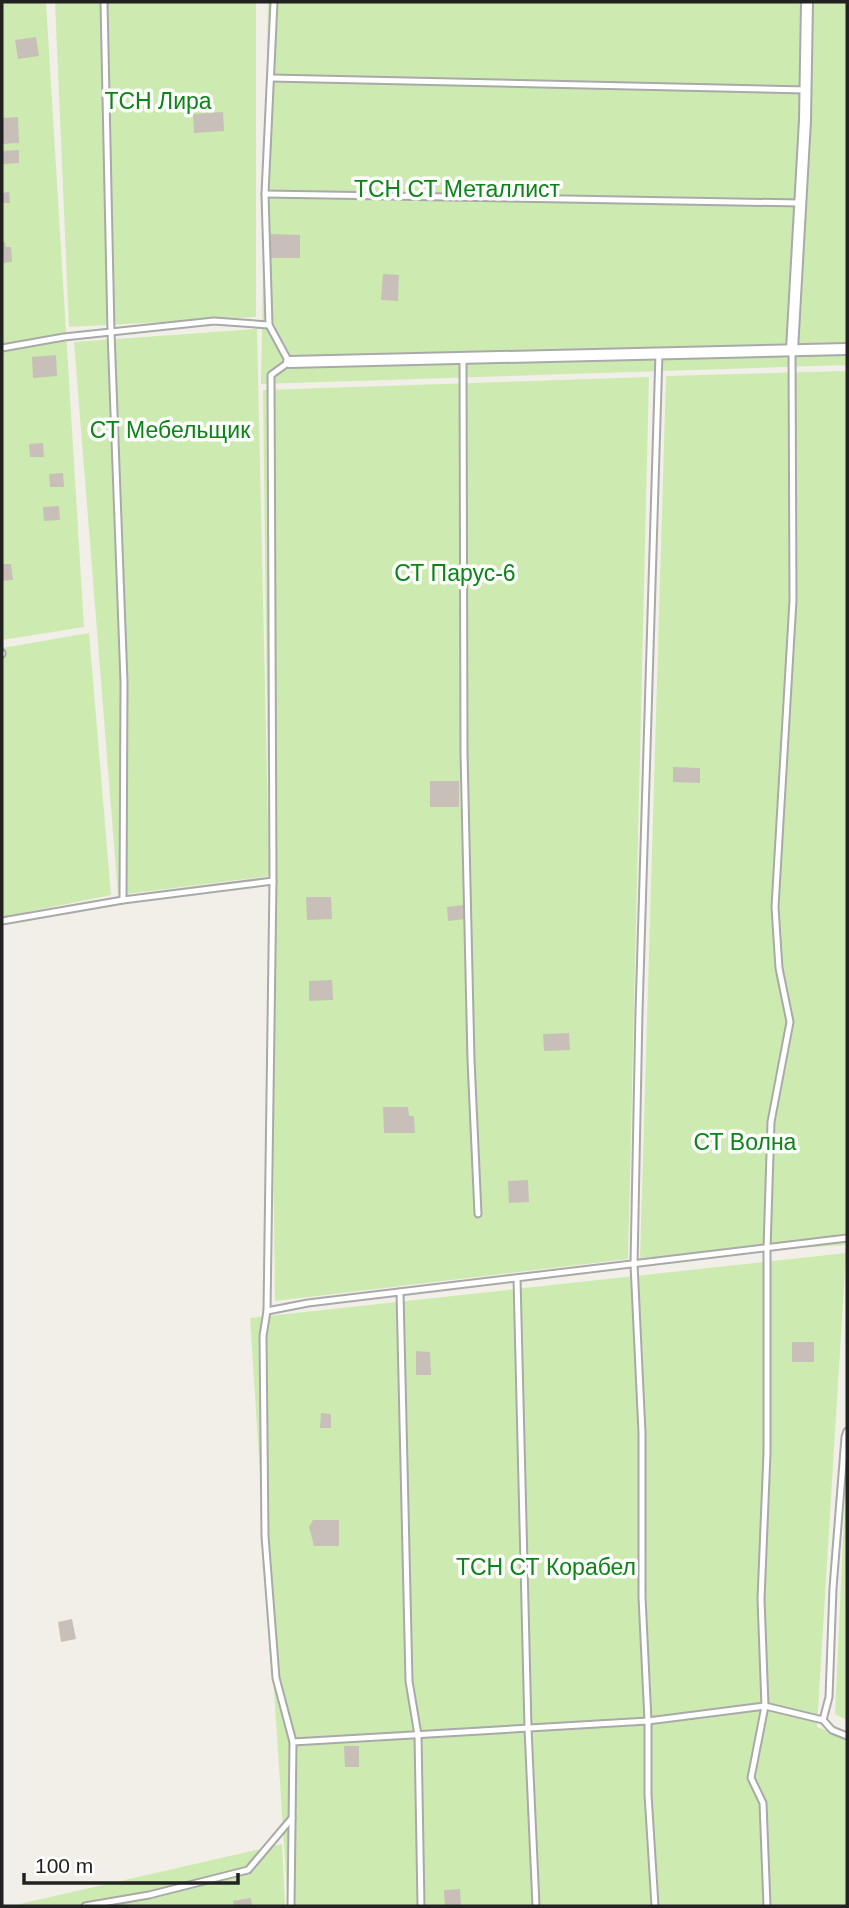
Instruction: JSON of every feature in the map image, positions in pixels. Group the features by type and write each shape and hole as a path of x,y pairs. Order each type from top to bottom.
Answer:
{"street":[{"path":"792,350 806,90 807,2"},
{"path":"289,362 847,349"}],"lane":[{"path":"104,2 111,332 124,682 123,900"},
{"path":"274,2 265,194 269,325 289,362 271,375 273,881 267,1311 263,1335 265,1536 276,1678 293,1742 291,1906"},
{"path":"271,78 806,90"},
{"path":"265,194 800,204"},
{"path":"2,348 64,337 214,321 269,325"},
{"path":"767,1906 763,1803 751,1777 765,1706 761,1599 767,1453 767,1249 771,1122 790,1021 779,968 775,907 793,600 792,350"},
{"path":"655,1906 648,1794 648,1721 642,1597 642,1433 634,1264 659,354"},
{"path":"463,358 464,753 471,1060 478,1214"},
{"path":"2,921 123,900 273,881"},
{"path":"267,1311 308,1303 847,1238"},
{"path":"517,1278 528,1728 536,1906"},
{"path":"400,1292 409,1681 418,1735 421,1906"},
{"path":"823,1720 829,1697 834,1588 847,1432"},
{"path":"293,1742 648,1721 765,1706 823,1720 832,1730 847,1736"},
{"path":"85,1906 149,1895 248,1870 292,1818"}],"green space":[{"path":"2,2 46,2 84,627 2,640"},
{"name":"ТСН Лира","path":"55,2 256,2 256,317 69,327"},
{"name":"ТСН СТ Металлист","path":"268,2 847,2 847,365 261,384"},
{"name":"СТ Парус-6","path":"257,329 269,867 263,390 649,377 628,1259 275,1301 270,876 118,895 74,342"},
{"name":"СТ Волна","path":"847,371 847,1245 640,1258 666,376"},
{"path":"89,633 111,895 2,917 2,648"},
{"name":"ТСН СТ Корабел","path":"846,1253 817,1727 847,1738 847,1906 288,1906 250,1318"},
{"path":"847,1453 847,1720 835,1714"},
{"path":"282,1844 285,1906 11,1906"}],"building":[{"path":"36,37 39,56 18,59 15,40"},
{"path":"223,112 224,131 194,133 193,114"},
{"path":"18,117 19,143 2,144 2,118"},
{"path":"19,150 19,163 2,164 2,151"},
{"path":"9,192 10,203 2,203 2,193"},
{"path":"271,234 300,235 300,258 271,258"},
{"path":"2,242 5,242 6,247 11,247 12,262 2,263"},
{"path":"383,274 399,275 398,301 381,300"},
{"path":"56,355 57,376 33,378 32,357"},
{"path":"43,443 44,457 30,457 29,444"},
{"path":"63,473 64,487 50,487 49,474"},
{"path":"59,506 60,520 44,521 43,507"},
{"path":"2,564 11,564 13,580 2,581"},
{"path":"673,767 700,768 700,783 673,782"},
{"path":"430,781 459,781 459,807 430,807"},
{"path":"306,897 331,897 332,919 307,920"},
{"path":"463,905 465,919 448,921 447,907"},
{"path":"332,980 333,1000 309,1001 309,981"},
{"path":"569,1033 570,1050 544,1051 543,1034"},
{"path":"383,1107 408,1107 409,1116 414,1116 415,1133 384,1133"},
{"path":"528,1180 529,1202 509,1203 508,1181"},
{"path":"792,1342 814,1342 814,1362 792,1362"},
{"path":"416,1351 430,1352 431,1375 416,1375"},
{"path":"321,1413 331,1414 331,1428 320,1428"},
{"path":"313,1520 339,1520 339,1546 314,1546 309,1527"},
{"path":"72,1619 76,1639 61,1642 58,1622"},
{"path":"344,1746 359,1746 359,1767 345,1767"},
{"path":"460,1889 461,1906 445,1906 444,1890"},
{"path":"251,1898 252,1906 234,1906 233,1901"}],"park label":[{"name":"СТ Мебельщик","path":"170,430"}]}
